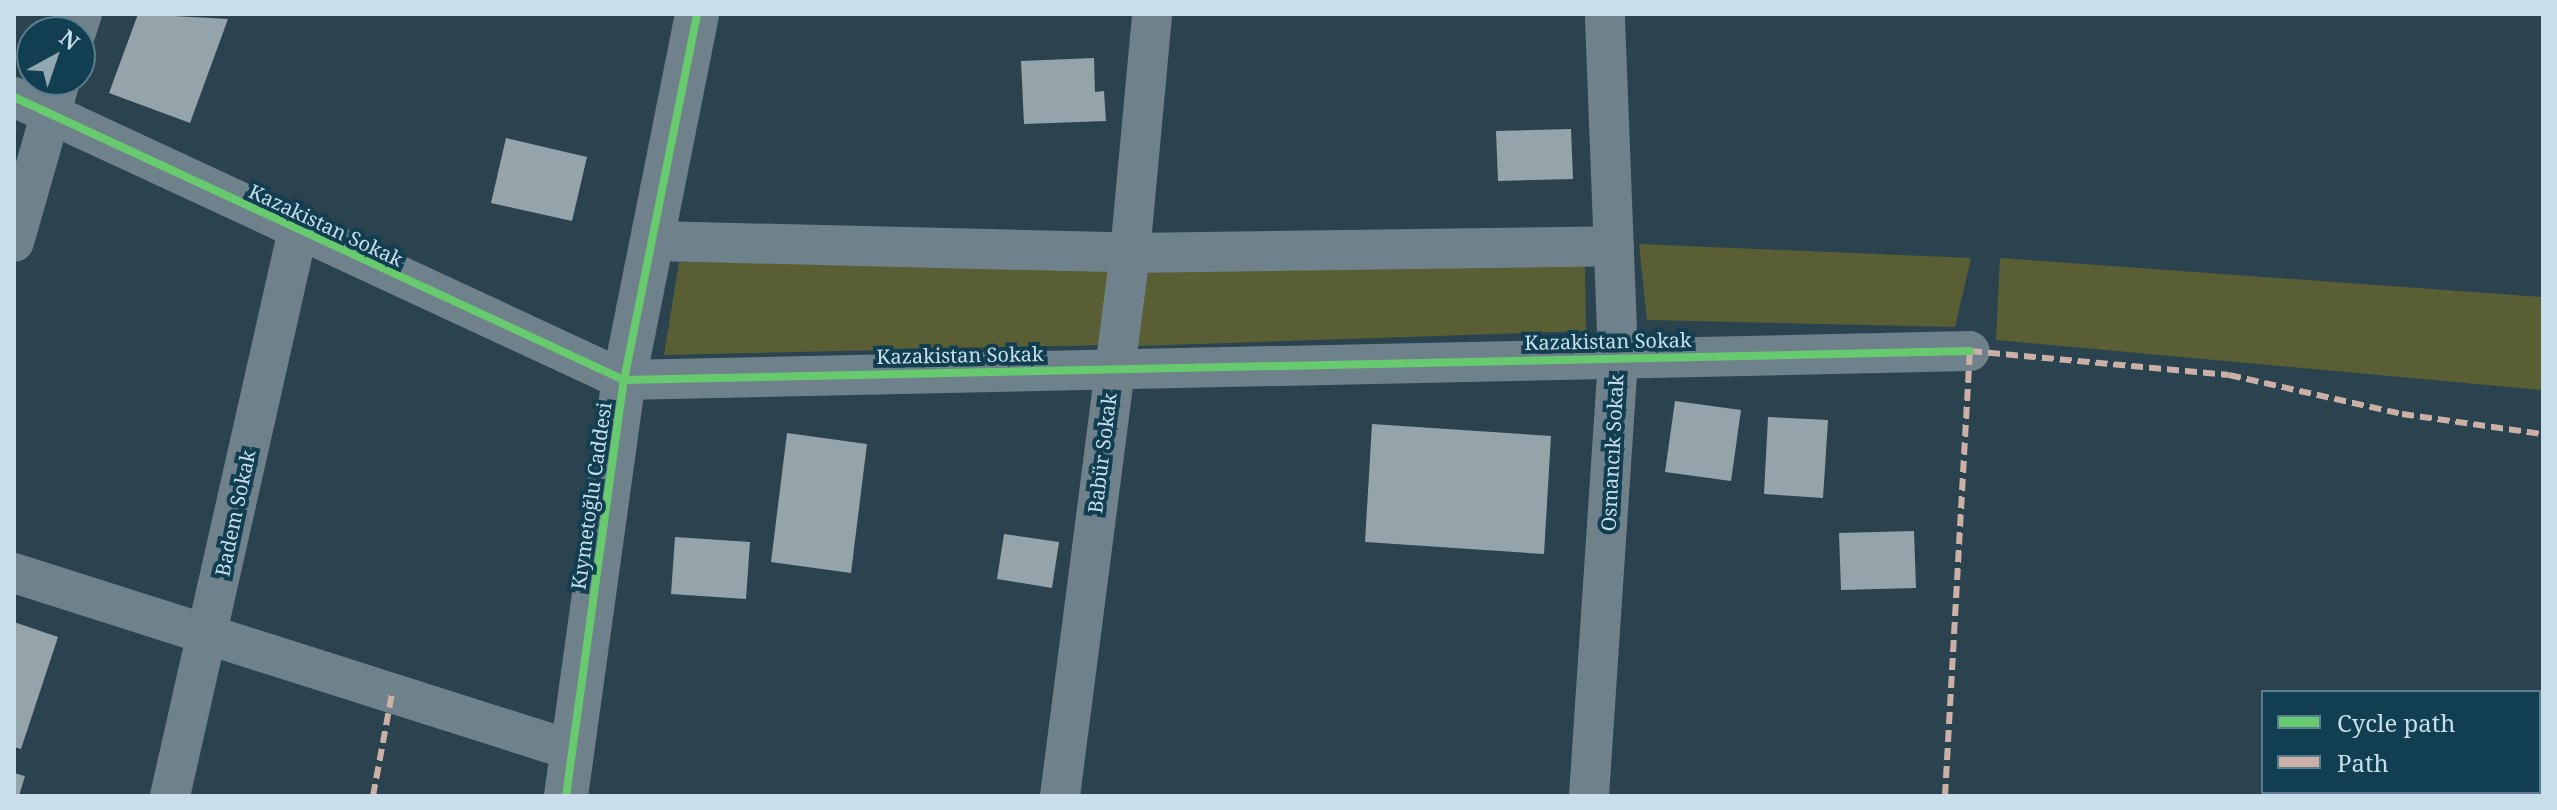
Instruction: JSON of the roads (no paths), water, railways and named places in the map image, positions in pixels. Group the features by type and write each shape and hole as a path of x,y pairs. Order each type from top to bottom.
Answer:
{"street":[{"name":"Kıymetoğlu Caddesi","path":"566,796 624,380 655,241 697,14"},
{"name":"Babür Sokak","path":"1060,796 1112,367 1130,253 1152,14"},
{"name":"Osmancık Sokak","path":"1589,796 1618,357 1605,14"},
{"path":"14,242 41,97"},
{"name":"Kazakistan Sokak","path":"41,97 298,230 624,380 1112,367 1970,351"},
{"name":"Badem Sokak","path":"170,796 209,636 298,230"},
{"path":"655,241 1130,253 1614,246"},
{"path":"14,573 571,750"}]}
